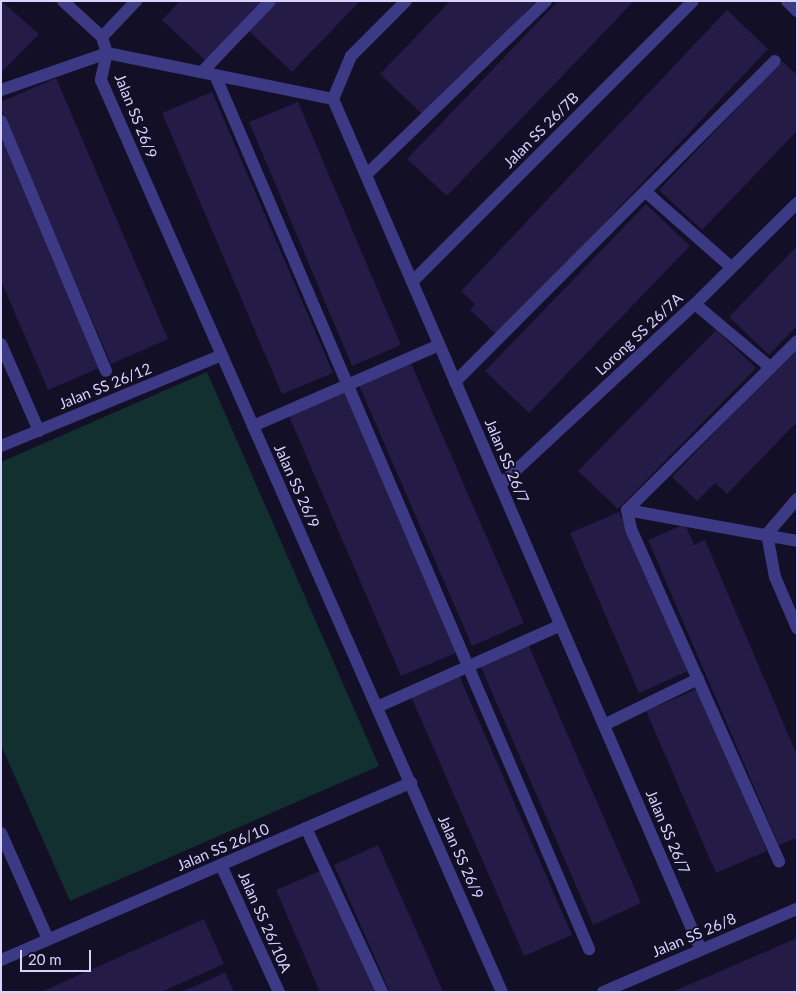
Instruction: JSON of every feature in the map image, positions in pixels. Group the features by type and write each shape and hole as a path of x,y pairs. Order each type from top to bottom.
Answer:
{"street":[{"path":"63,1 102,37 136,1"},
{"path":"202,72 270,1"},
{"path":"1,90 107,53 333,99 351,56 406,1"},
{"path":"366,175 546,1"},
{"name":"Jalan SS 26/7B","path":"412,282 693,1"},
{"path":"787,1 797,11"},
{"name":"Jalan SS 26/9","path":"102,37 107,53 101,80 502,992"},
{"path":"455,382 647,193 775,62"},
{"path":"215,75 589,949"},
{"name":"Jalan SS 26/7","path":"333,99 701,950"},
{"path":"1,121 106,371"},
{"path":"647,193 731,267"},
{"name":"Lorong SS 26/7A","path":"500,485 696,304 797,202"},
{"path":"696,304 771,368"},
{"path":"627,510 797,341"},
{"path":"1,344 39,431"},
{"path":"253,426 439,345"},
{"name":"Jalan SS 26/12","path":"1,446 222,355"},
{"path":"766,534 797,499"},
{"path":"627,510 797,540"},
{"path":"627,510 630,529 779,862"},
{"path":"766,534 775,577 797,628"},
{"path":"377,707 467,664 560,625"},
{"path":"604,725 698,679"},
{"name":"Jalan SS 26/10","path":"1,960 410,783"},
{"path":"306,828 382,992"},
{"path":"1,833 48,939"},
{"name":"Jalan SS 26/10A","path":"222,865 278,992"},
{"name":"Jalan SS 26/8","path":"603,992 797,909"}],"green space":[{"path":"207,372 379,766 70,901 1,745 1,462"}],"building":[{"path":"1,1 39,34 1,73"},
{"path":"180,1 265,1 207,62 162,20"},
{"path":"275,1 360,1 292,72 248,30"},
{"path":"450,1 536,1 425,117 380,74"},
{"path":"558,1 634,1 447,196 407,159"},
{"path":"727,10 768,49 498,336 470,310 475,304 461,291"},
{"path":"782,61 797,75 797,131 702,230 659,190"},
{"path":"56,78 168,339 111,364 1,109 1,102"},
{"path":"212,92 333,373 282,394 162,113"},
{"path":"298,102 401,345 352,366 249,122"},
{"path":"1,127 104,366 48,390 1,281"},
{"path":"646,204 690,246 529,413 485,371"},
{"path":"797,246 797,326 769,355 729,317"},
{"path":"716,330 756,368 618,509 578,471"},
{"path":"797,346 797,422 727,494 715,483 697,501 672,477"},
{"path":"411,363 524,623 472,646 359,385"},
{"path":"345,392 458,652 401,676 289,416"},
{"path":"619,512 688,671 639,693 570,533"},
{"path":"685,524 694,545 705,540 797,755 797,838 779,845 648,540"},
{"path":"528,644 641,903 593,925 480,665"},
{"path":"458,673 572,935 524,956 410,694"},
{"path":"697,689 767,851 716,873 646,711"},
{"path":"378,845 443,992 390,992 334,865"},
{"path":"325,869 379,992 320,992 276,890"},
{"path":"204,919 224,964 161,992 41,992"},
{"path":"797,938 797,992 672,992 760,954"},
{"path":"225,972 234,992 181,992 211,979"}]}
